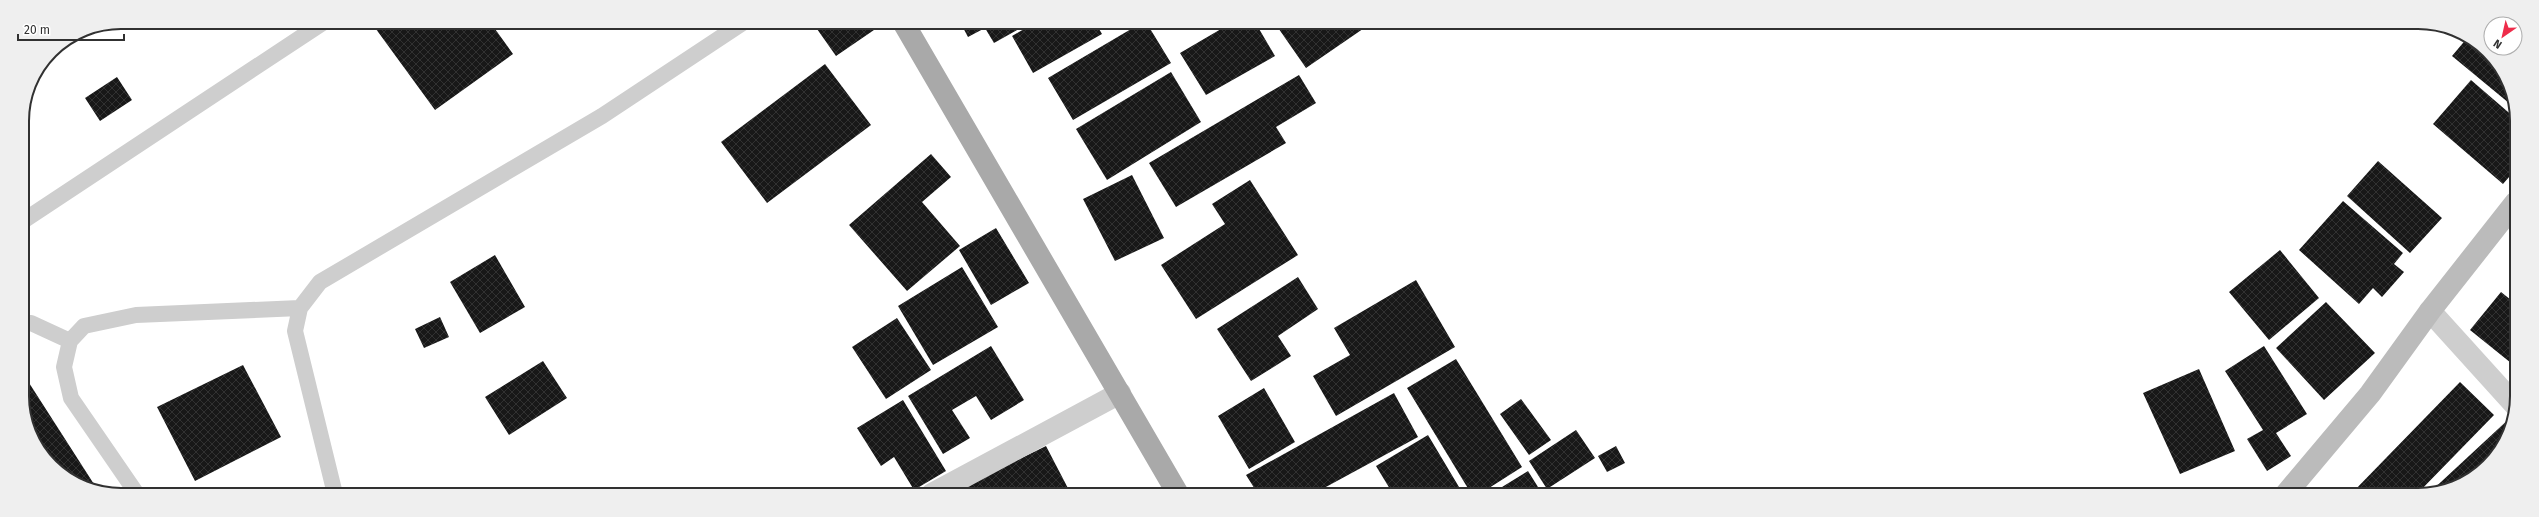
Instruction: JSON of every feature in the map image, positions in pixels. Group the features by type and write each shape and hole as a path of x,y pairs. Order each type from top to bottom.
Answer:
{"main road":[{"path":"908,29 1175,488"}],"street":[{"path":"2291,488 2370,394 2430,311 2510,209"},
{"path":"2430,311 2510,399"},
{"path":"943,488 1120,393"}],"lane":[{"path":"29,216 313,29"},
{"path":"333,488 294,331 300,308 320,282 602,116 733,29"},
{"path":"133,488 71,398 64,368 70,341 84,326 136,315 300,308"},
{"path":"29,323 70,341"}],"building":[{"path":"376,29 495,29 513,54 435,110"},
{"path":"817,29 873,29 874,30 836,56"},
{"path":"964,29 983,29 968,37"},
{"path":"986,29 1019,29 994,43"},
{"path":"1024,29 1099,29 1102,34 1033,73 1012,36"},
{"path":"1131,29 1150,29 1171,63 1073,120 1048,78"},
{"path":"1221,29 1259,29 1275,56 1206,95 1180,53"},
{"path":"1279,29 1363,29 1306,68"},
{"path":"2464,41 2483,56 2491,65 2503,86 2508,102 2452,56"},
{"path":"825,64 871,125 767,203 721,142"},
{"path":"1171,72 1201,122 1107,180 1076,129"},
{"path":"1299,75 1316,103 1276,127 1286,143 1176,207 1149,163"},
{"path":"117,77 132,100 100,121 85,98"},
{"path":"2471,80 2509,113 2510,176 2503,184 2433,124"},
{"path":"931,154 951,177 922,202 960,246 907,291 849,225"},
{"path":"2378,161 2442,218 2410,253 2347,196"},
{"path":"1132,175 1164,238 1115,261 1083,199"},
{"path":"1250,180 1298,255 1196,319 1161,265 1225,224 1212,204"},
{"path":"2343,201 2403,253 2394,264 2404,272 2382,297 2373,288 2359,304 2299,250"},
{"path":"996,228 1029,283 991,305 959,250"},
{"path":"2280,250 2319,298 2269,340 2229,292"},
{"path":"495,255 525,307 480,333 450,282"},
{"path":"962,267 998,327 933,365 898,306"},
{"path":"1298,277 1318,309 1278,336 1291,356 1251,381 1217,329"},
{"path":"1416,280 1455,347 1336,416 1313,376 1350,355 1334,328"},
{"path":"2501,292 2510,299 2510,362 2470,330"},
{"path":"2326,302 2375,353 2324,400 2276,348"},
{"path":"440,317 449,337 424,348 415,329"},
{"path":"897,318 931,370 886,399 852,347"},
{"path":"991,346 1024,400 991,420 976,396 952,410 970,438 943,454 908,396"},
{"path":"2264,346 2307,414 2276,433 2291,456 2267,471 2247,439 2263,430 2225,371"},
{"path":"1456,359 1522,467 1489,488 1468,488 1407,388"},
{"path":"543,361 567,398 509,435 485,397"},
{"path":"243,365 281,437 195,481 157,407"},
{"path":"2199,369 2235,451 2180,474 2143,393"},
{"path":"2460,382 2494,415 2423,488 2357,488"},
{"path":"29,383 94,484 80,479 65,469 48,452 41,442 34,426 31,414 29,402"},
{"path":"1264,388 1295,442 1249,469 1218,416"},
{"path":"1394,393 1418,437 1324,488 1254,488 1246,475"},
{"path":"1521,399 1551,440 1529,455 1500,414"},
{"path":"903,400 946,471 917,488 913,488 894,457 881,466 857,428"},
{"path":"2506,422 2501,437 2483,461 2464,476 2437,486"},
{"path":"1576,430 1595,458 1549,488 1546,488 1529,461"},
{"path":"1428,435 1459,487 1389,488 1376,466"},
{"path":"1046,446 1068,488 961,488"},
{"path":"1616,446 1625,463 1607,472 1598,456"},
{"path":"1528,471 1539,488 1500,488"}]}
